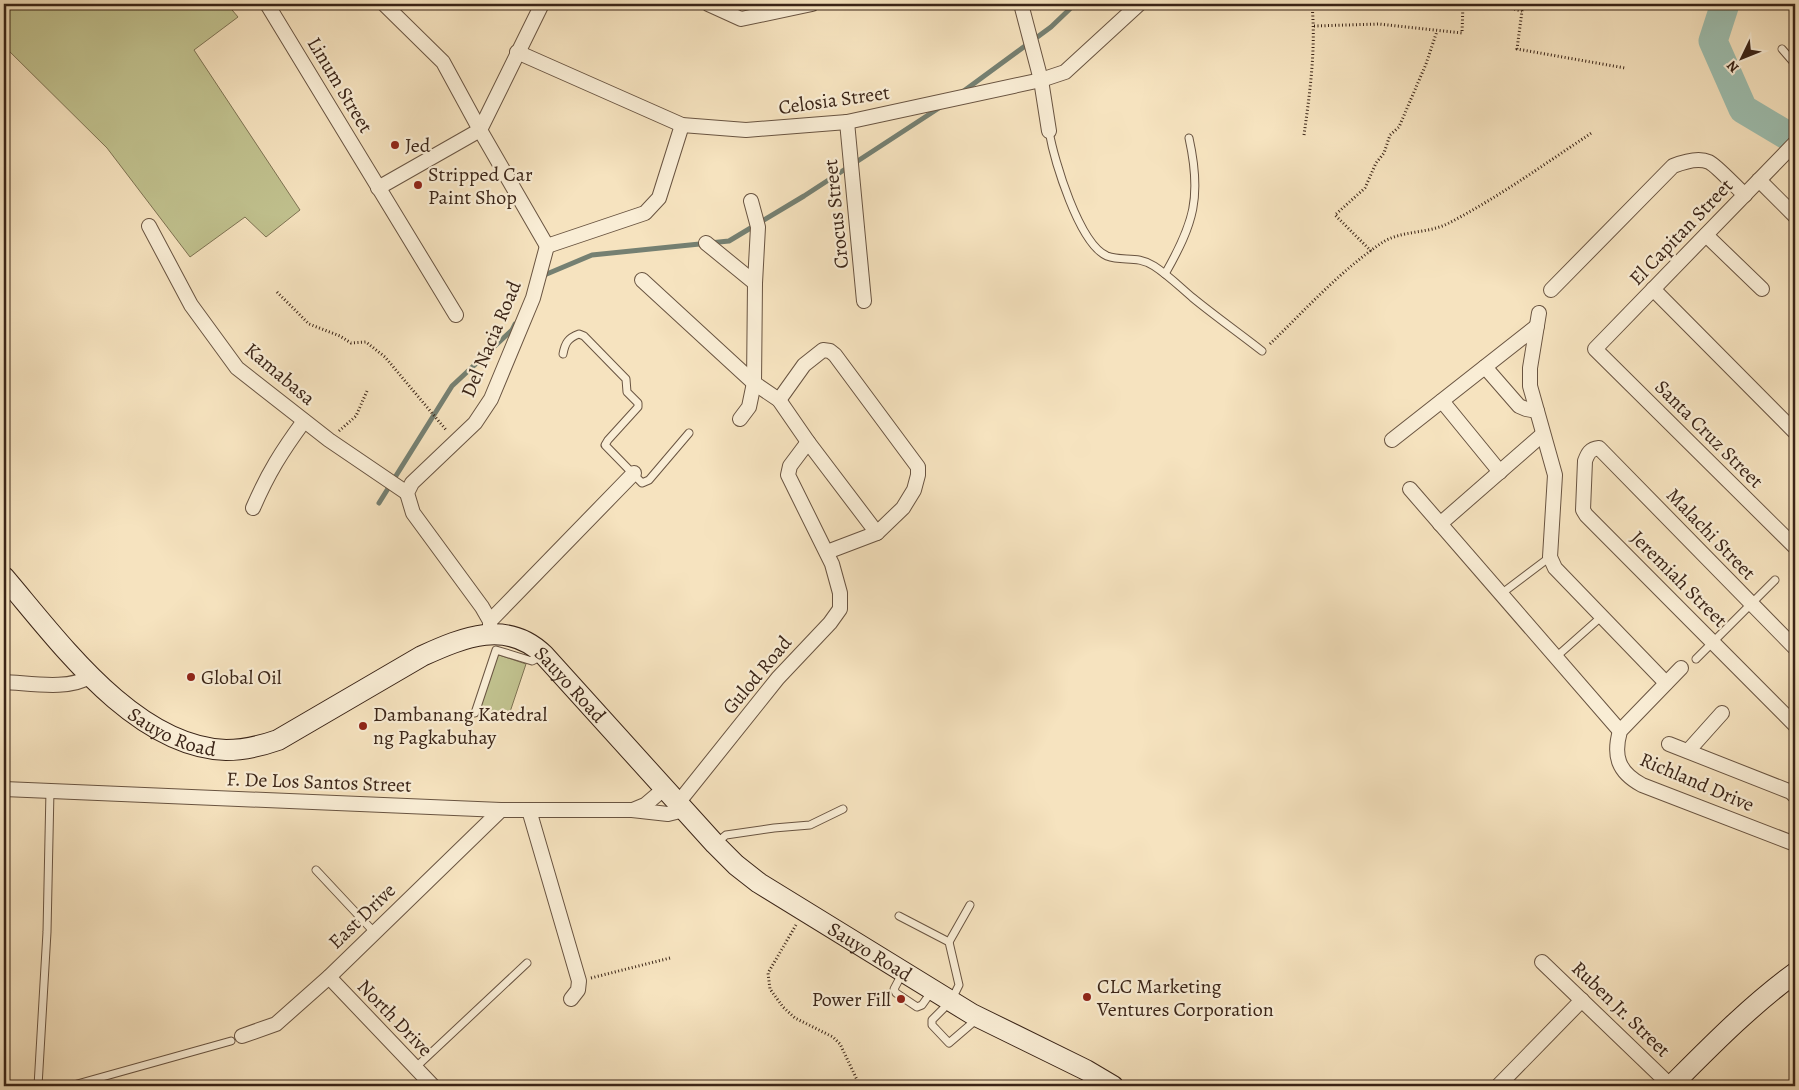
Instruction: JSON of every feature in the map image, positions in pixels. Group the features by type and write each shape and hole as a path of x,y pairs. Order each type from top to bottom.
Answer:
{"main road":[{"name":"Sauyo Road","path":"4,577 91,676 115,699 159,729 182,740 206,747 226,750 252,748 278,740 422,656 490,627 525,640 544,654 715,844 736,865 759,883 951,1001 979,1017 1086,1070 1113,1086"},
{"path":"1671,1086 1718,1038 1766,995 1795,973"}],"street":[{"name":"Linum Street","path":"267,4 456,316"},
{"path":"384,4 443,62 547,246 645,213 659,198 682,125"},
{"path":"378,188 480,130 542,4"},
{"path":"708,4 741,19 812,4"},
{"path":"1021,4 1041,80 1049,131"},
{"name":"Celosia Street","path":"518,52 682,125 746,130 847,122 1041,80 1065,72 1139,4"},
{"name":"Crocus Street","path":"847,122 864,301"},
{"name":"El Capitan Street","path":"1595,350 1791,147"},
{"path":"1551,290 1673,166 1683,162 1698,160 1709,162 1745,195"},
{"path":"1759,180 1795,216"},
{"path":"740,419 749,407 754,383 755,284 758,227 751,201"},
{"name":"Kamabasa","path":"148,226 190,305 237,368 329,440 407,493"},
{"path":"1706,235 1762,289"},
{"path":"706,243 755,284"},
{"name":"Del Nacia Road","path":"407,493 412,483 456,442 475,422 492,399 533,298 547,246"},
{"path":"642,280 754,383 779,400 808,442 877,532"},
{"path":"1653,289 1795,432"},
{"path":"1392,440 1484,367 1538,319 1530,368 1530,386 1555,475 1550,557 1555,568 1666,683"},
{"path":"779,400 804,365 823,350 830,351 835,355 918,467 918,476 914,490 903,508 877,532 829,558"},
{"name":"Santa Cruz Street","path":"1595,350 1795,547"},
{"path":"1484,367 1520,406 1537,411"},
{"path":"1442,401 1500,472"},
{"path":"253,508 266,478 284,447 304,421"},
{"path":"1440,524 1542,434"},
{"name":"Gulod Road","path":"675,800 778,678 836,616 840,609 841,601 829,558 788,475 790,466 808,442"},
{"name":"Malachi Street","path":"1599,448 1795,648"},
{"name":"Jeremiah Street","path":"1599,448 1593,449 1585,461 1584,510 1586,515 1795,725"},
{"path":"407,493 413,513 482,607 490,627 634,473"},
{"path":"1410,489 1620,731 1681,668"},
{"path":"4,682 64,685 80,682 91,676"},
{"path":"1688,751 1722,713"},
{"name":"Richland Drive","path":"1620,731 1617,747 1619,764 1625,774 1634,780 1795,844"},
{"path":"1670,744 1791,792 1795,796"},
{"name":"F. De Los Santos Street","path":"4,789 501,810 632,810 668,814 676,812 675,800 645,805 632,810"},
{"name":"East Drive","path":"237,1039 276,1024 329,977 501,810"},
{"path":"529,810 579,981 578,990 571,999"},
{"name":"Ruben Jr. Street","path":"1542,962 1671,1086"},
{"name":"North Drive","path":"329,977 433,1086"},
{"path":"1498,1086 1582,1000"}],"lane":[{"path":"1782,49 1795,64"},
{"path":"1049,131 1058,170 1088,239 1106,255 1114,258 1132,258 1144,261 1165,274 1194,299 1262,351"},
{"path":"1165,274 1186,236 1196,194 1194,161 1189,138"},
{"path":"563,354 565,344 571,337 579,334 584,336 626,379 627,392 638,403 638,407 605,445 642,483 646,482 689,434"},
{"path":"1501,594 1550,557"},
{"path":"1696,659 1775,580"},
{"path":"1556,657 1601,617"},
{"path":"475,713 496,650 532,661 544,654"},
{"path":"38,1086 47,932 50,790"},
{"path":"715,844 726,835 810,825 843,809"},
{"path":"316,870 374,932"},
{"path":"970,905 949,942 959,985 951,1001 931,1023 947,1042 952,1041 979,1017"},
{"path":"899,916 949,942"},
{"path":"415,1068 527,963"},
{"path":"70,1086 237,1039"}],"path":[{"path":"1314,26 1379,24 1462,33 1463,4"},
{"path":"1494,4 1522,11 1517,49 1625,68"},
{"path":"1304,135 1310,91 1314,26 1312,5"},
{"path":"1371,251 1335,215 1365,188 1376,163 1384,153 1390,135 1399,127 1426,64 1437,31"},
{"path":"1262,351 1348,270 1392,237 1446,225 1510,187 1593,132"},
{"path":"278,292 308,324 340,336 351,343 366,342 385,357 456,442"},
{"path":"329,440 356,416 368,391"},
{"path":"804,912 768,973 770,989 783,1007 795,1018 833,1037 840,1044 860,1086"},
{"path":"579,981 670,958"}],"green space":[{"path":"4,4 227,4 238,17 194,50 300,210 266,237 245,217 190,257 107,148 4,46"},
{"path":"496,654 526,664 508,718 478,708"}],"waterway":[{"path":"961,93 1051,27 1075,4"},
{"path":"1725,4 1713,41 1743,109 1795,140"},
{"path":"542,276 592,255 729,241 804,196 942,106"},
{"path":"379,503 452,386 512,330 515,324"}],"place":[{"name":"Jed","path":"395,145"},
{"name":"Stripped Car Paint Shop","path":"418,185"},
{"name":"Global Oil","path":"191,677"},
{"name":"Dambanang Katedral ng Pagkabuhay","path":"363,726"},
{"name":"CLC Marketing Ventures Corporation","path":"1087,997"},
{"name":"Power Fill","path":"901,999"}]}
